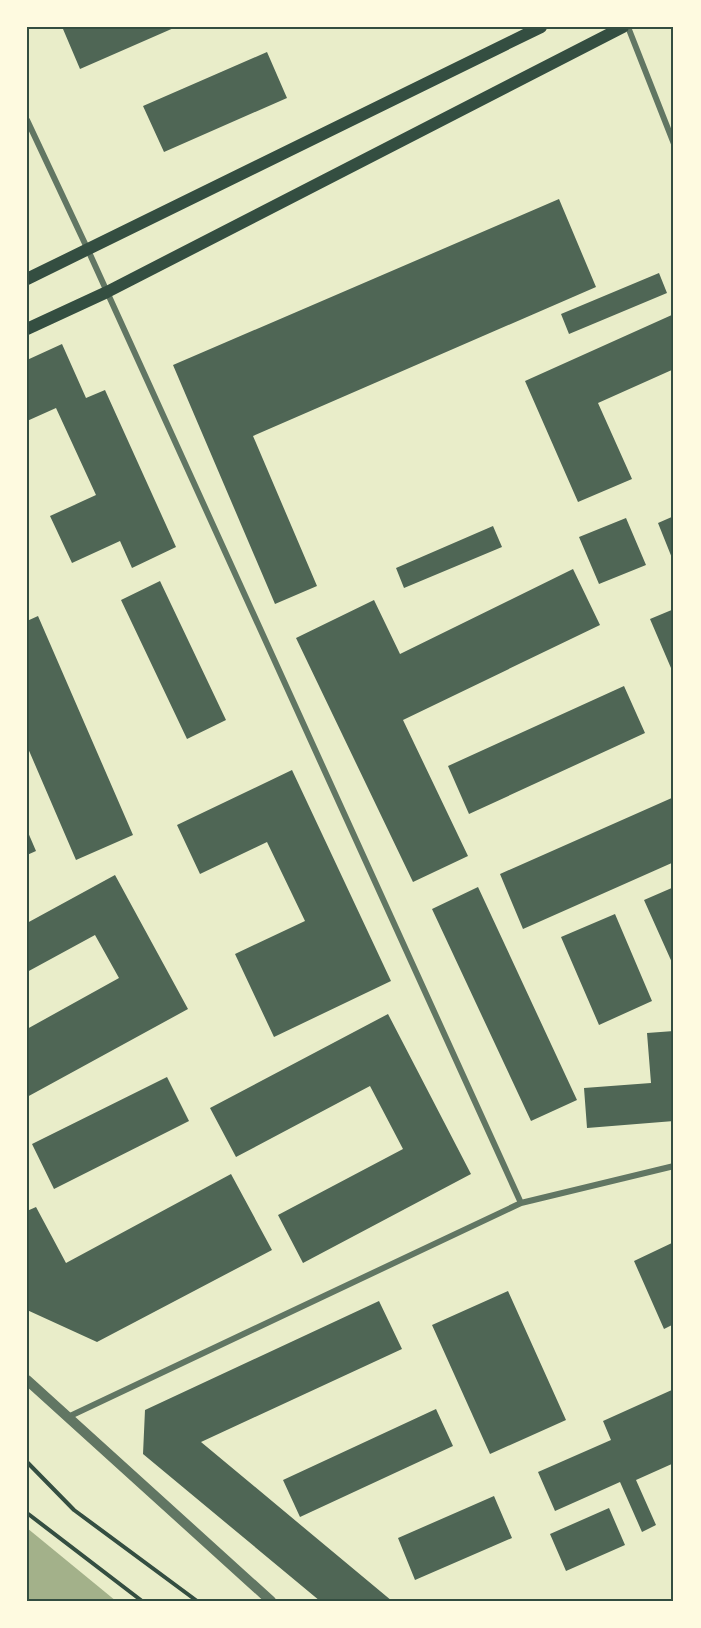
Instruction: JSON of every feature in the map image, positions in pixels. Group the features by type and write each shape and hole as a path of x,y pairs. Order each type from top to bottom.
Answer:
{"main road":[{"path":"27,279 541,27"},
{"path":"27,329 107,292 626,27"}],"street":[{"path":"626,27 674,144"},
{"path":"27,120 521,1203"},
{"path":"68,1417 521,1203 674,1166"},
{"path":"27,1380 271,1601"}],"path":[{"path":"27,1462 74,1510 197,1601"},
{"path":"27,1513 142,1601"}],"shaded area":[{"path":"27,1528 116,1601 27,1601"}],"building":[{"path":"68,27 176,27 80,69 63,29"},
{"path":"267,52 287,98 164,152 143,106"},
{"path":"559,199 596,287 253,436 317,586 275,604 173,365"},
{"path":"659,273 667,293 569,334 561,314"},
{"path":"674,314 674,369 598,403 632,479 578,502 525,381"},
{"path":"62,344 86,398 105,390 176,547 132,568 120,541 72,563 50,516 96,495 56,408 27,421 27,360"},
{"path":"674,516 674,563 658,523"},
{"path":"626,518 646,565 599,584 579,537"},
{"path":"493,526 502,547 404,588 396,568"},
{"path":"573,569 600,625 403,720 468,856 413,882 296,638 374,600 400,654"},
{"path":"160,581 226,720 187,739 121,600"},
{"path":"674,609 674,675 650,619"},
{"path":"38,616 133,835 76,860 27,746 27,621"},
{"path":"624,686 645,733 469,814 448,766"},
{"path":"292,770 391,981 274,1037 235,954 305,921 267,842 200,874 177,825"},
{"path":"674,797 674,862 523,929 500,874"},
{"path":"27,830 36,851 27,855"},
{"path":"115,875 188,1009 27,1097 27,1029 119,978 95,935 27,972 27,923"},
{"path":"478,887 577,1100 531,1121 432,909"},
{"path":"674,887 674,967 644,900"},
{"path":"615,914 652,1001 599,1025 561,937"},
{"path":"388,1014 471,1174 303,1263 278,1215 403,1149 370,1086 236,1157 210,1108"},
{"path":"674,1031 674,1121 587,1128 584,1088 651,1083 647,1033"},
{"path":"167,1077 189,1121 54,1189 32,1144"},
{"path":"231,1174 272,1250 97,1342 27,1310 27,1211 36,1207 66,1263"},
{"path":"674,1242 674,1324 664,1329 634,1261"},
{"path":"508,1291 566,1420 490,1454 432,1325"},
{"path":"379,1301 402,1349 201,1442 392,1601 320,1601 143,1454 145,1410"},
{"path":"674,1389 674,1463 636,1480 656,1525 642,1532 620,1482 555,1511 538,1472 611,1440 603,1421"},
{"path":"436,1409 453,1446 300,1517 283,1480"},
{"path":"494,1496 512,1538 415,1580 398,1538"},
{"path":"609,1508 625,1545 566,1571 550,1534"}]}
